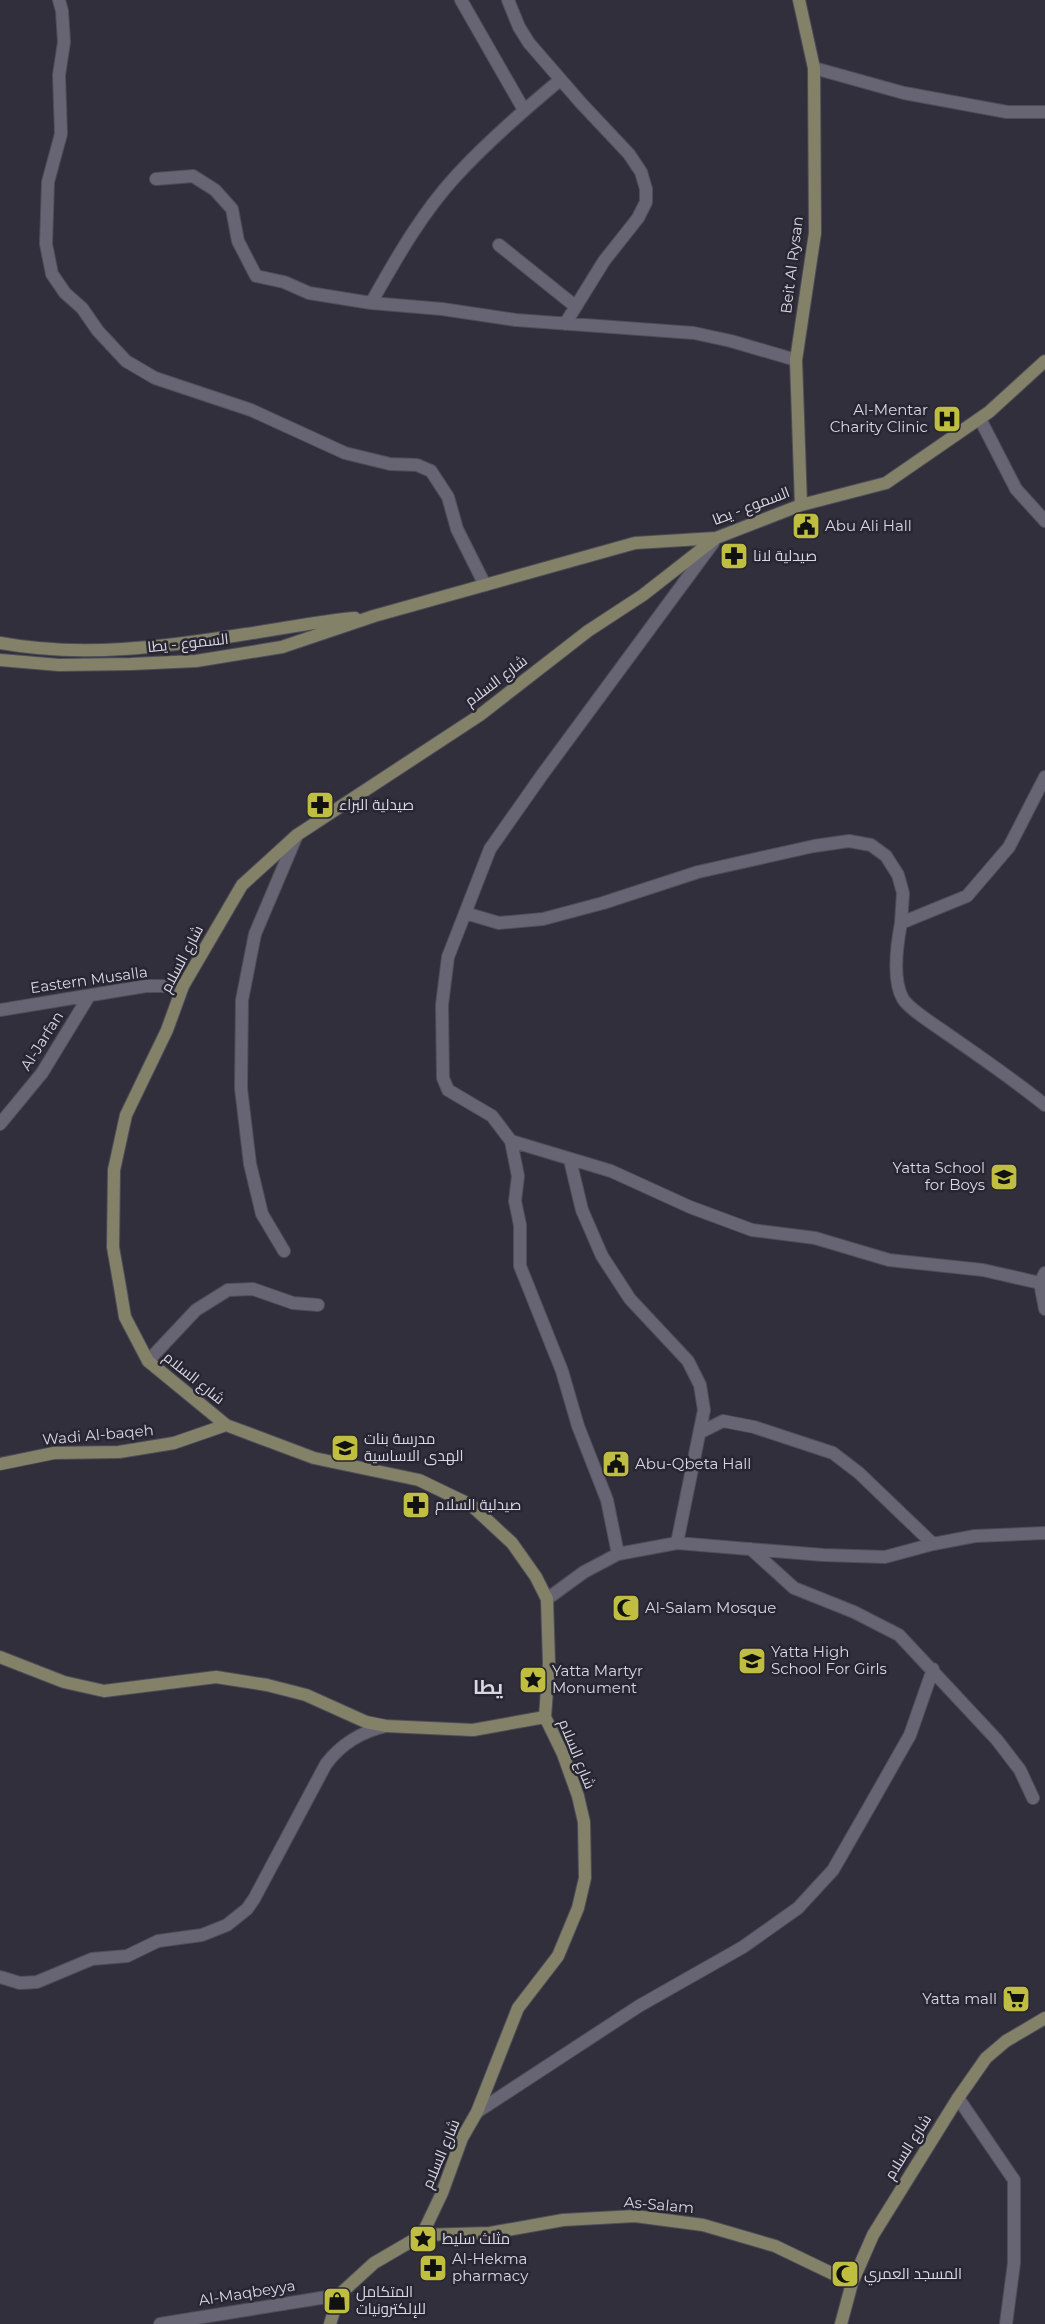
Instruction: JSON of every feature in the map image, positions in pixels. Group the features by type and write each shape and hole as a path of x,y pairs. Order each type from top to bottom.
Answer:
{"main road":[{"name":"Beit Al Rysan","path":"799,0 814,68 814,233 796,360 801,505"},
{"name":"السموع - يطا","path":"0,660 59,666 196,661 282,648 374,616 635,543 716,538 801,505 886,483 980,419 1045,361"},
{"name":"شارع السلام","path":"422,2235 442,2193 462,2138 477,2112 518,2008 558,1956 578,1908 585,1878 584,1822 578,1796 563,1754 545,1717 549,1654 547,1599 536,1578 512,1543 471,1505 419,1480 314,1458 226,1426 148,1361 125,1317 113,1247 114,1170 126,1115 167,1030 183,986 242,885 297,835 480,714 588,631 644,595 716,538"},
{"name":"السموع - يطا","path":"0,643 91,650 157,647 311,622 374,616"},
{"name":"Wadi Al-baqeh","path":"0,1464 54,1453 119,1452 174,1443 226,1426"},
{"path":"0,1658 64,1682 112,1691 216,1678 267,1685 306,1695 366,1722 386,1726 473,1730 545,1717"},
{"name":"شارع السلام","path":"841,2324 852,2283 873,2235 958,2098 986,2058 1006,2041 1045,2018"},
{"name":"As-Salam","path":"422,2235 490,2233 563,2220 635,2216 703,2225 775,2246 852,2283"},
{"path":"330,2324 339,2295 374,2263 422,2235"}],"street":[{"path":"59,0 62,11 64,42 59,75 61,134 48,182 46,244 52,274 66,293 82,308 98,331 126,361 155,378 251,410 345,453 390,464 418,465 431,471 448,497 457,529 484,585"},
{"path":"461,0 524,110"},
{"path":"508,0 524,35 560,80 629,154 641,172 646,189 646,202 638,218 604,261 565,324"},
{"path":"814,68 904,93 1007,112 1045,112"},
{"path":"371,303 408,239 455,177 524,110 560,80"},
{"path":"156,179 193,176 215,190 232,209 238,240 256,276 284,282 310,293 371,303 565,324 694,334 731,341 796,360"},
{"path":"499,245 575,306"},
{"path":"980,419 1016,489 1045,521"},
{"path":"618,1554 608,1500 578,1426 562,1370 520,1266 520,1225 515,1201 518,1176 511,1141 492,1116 448,1090 443,1078 442,1005 448,957 490,849 716,538"},
{"path":"901,924 967,896 1009,847 1045,777"},
{"path":"284,1251 262,1214 250,1164 241,1088 242,1000 255,934 297,835"},
{"path":"466,913 498,923 542,919 603,903 698,872 814,846 849,841 871,845 886,856 898,875 903,893 901,924 896,950 898,976 904,1000 925,1018 1019,1084 1045,1106"},
{"name":"Eastern Musalla","path":"0,1010 146,986 183,986"},
{"name":"Al-Jarfan","path":"0,1124 42,1073 89,996"},
{"path":"511,1141 611,1171 690,1206 752,1230 815,1238 889,1260 1042,1278 1045,1309"},
{"path":"570,1160 582,1210 606,1264 630,1299 665,1338 679,1350 695,1372 703,1397 704,1410 701,1432 676,1543"},
{"path":"148,1361 196,1310 228,1290 254,1289 293,1303 318,1305"},
{"path":"701,1432 724,1421 754,1427 833,1453 859,1473 933,1544"},
{"path":"547,1599 584,1572 618,1554 676,1543 823,1556 885,1557 933,1544 975,1536 1045,1533"},
{"path":"751,1549 794,1588 854,1612 899,1635 933,1669 997,1740 1020,1770 1033,1798"},
{"path":"477,2112 639,2006 743,1947 798,1908 833,1870 877,1794 910,1735 933,1669"},
{"path":"0,1978 20,1982 46,1980 78,1963 106,1956 127,1956 158,1941 196,1937 227,1925 247,1909 254,1898 326,1764 334,1754 354,1738 386,1726"},
{"path":"958,2098 1014,2180 1014,2263 1006,2324"},
{"name":"Al-Maqbeyya","path":"160,2324 339,2295"}],"place":[{"name":"Al-Mentar Charity Clinic","path":"947,419"},
{"name":"Abu Ali Hall","path":"806,526"},
{"name":"صيدلية لانا","path":"734,556"},
{"name":"صيدلية البراء","path":"320,805"},
{"name":"Yatta School for Boys","path":"1004,1177"},
{"name":"مدرسة بنات الهدى الاساسية","path":"345,1448"},
{"name":"Abu-Qbeta Hall","path":"616,1464"},
{"name":"صيدلية السلام","path":"416,1505"},
{"name":"Al-Salam Mosque","path":"626,1608"},
{"name":"Yatta High School For Girls","path":"752,1661"},
{"name":"Yatta Martyr Monument","path":"533,1680"},
{"name":"Yatta mall","path":"1016,1999"},
{"name":"مثلث سليط","path":"423,2239"},
{"name":"Al-Hekma pharmacy","path":"433,2268"},
{"name":"المسجد العمري","path":"845,2274"},
{"name":"المتكامل للإلكترونيات","path":"337,2301"}],"district":[{"name":"يطا","path":"488,1687"}]}
